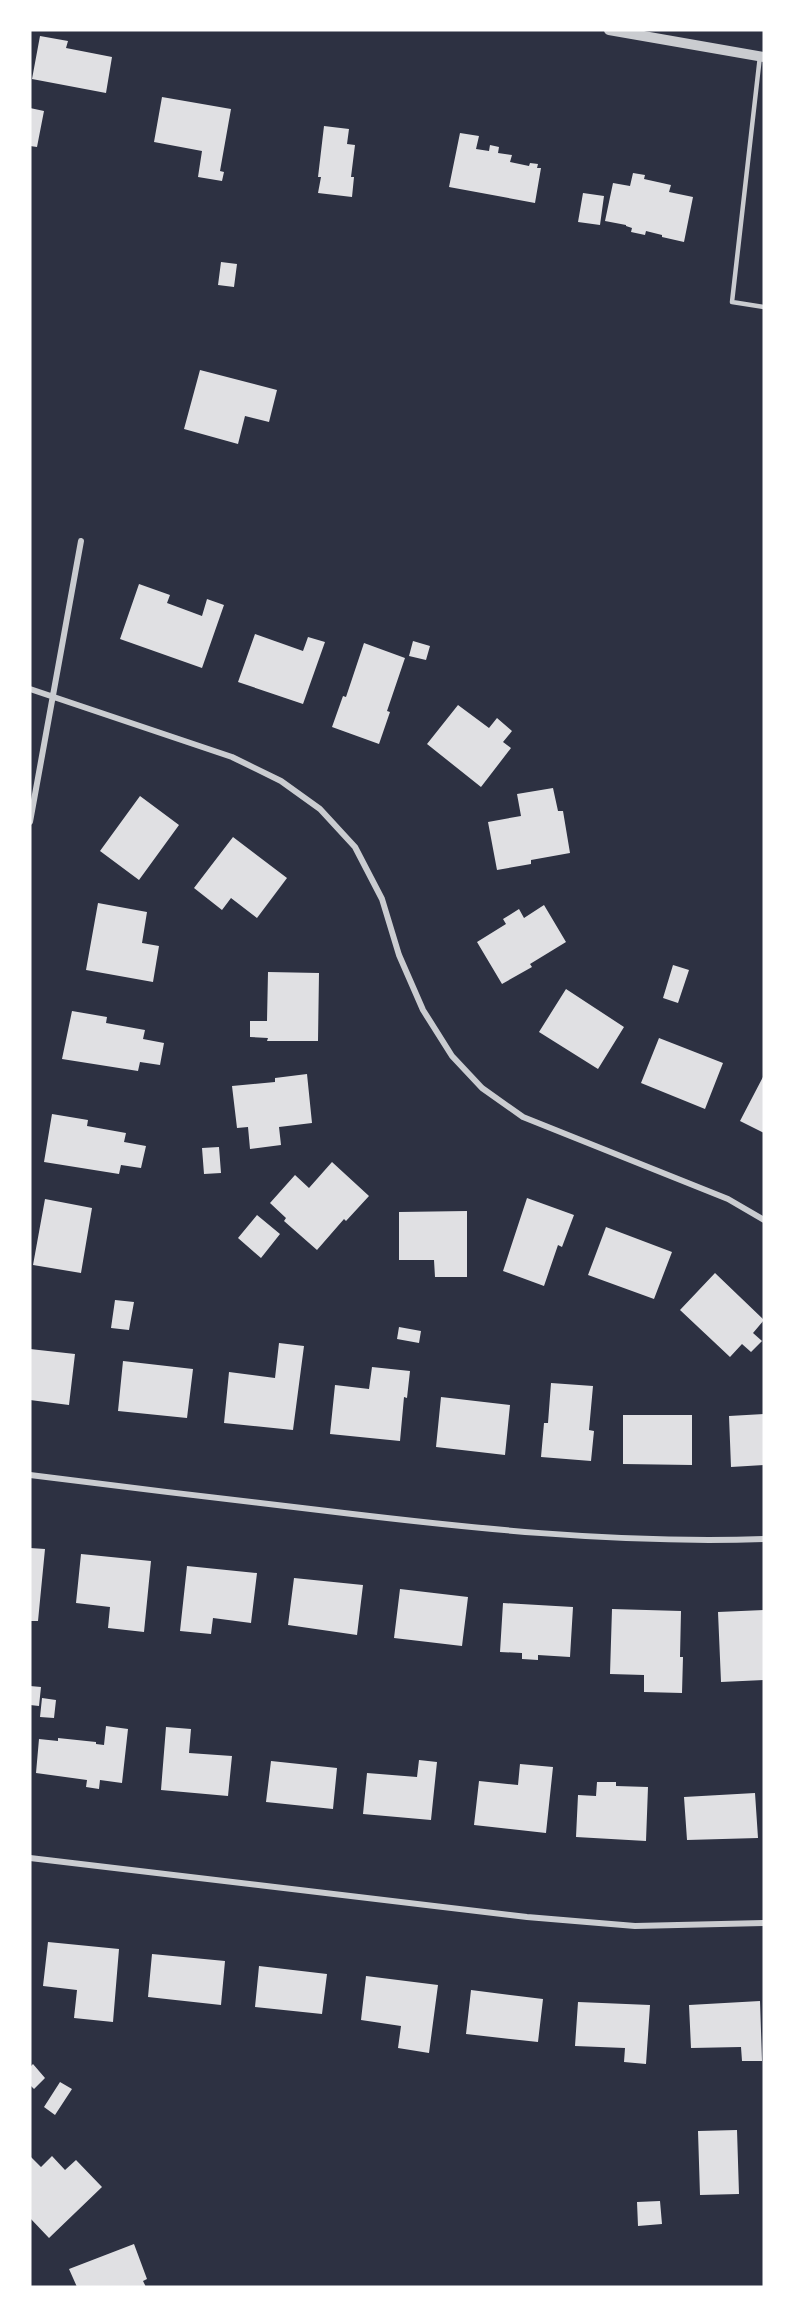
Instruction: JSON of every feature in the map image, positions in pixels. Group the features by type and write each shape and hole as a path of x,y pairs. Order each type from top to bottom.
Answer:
{"street":[{"path":"609,30 762,57"},
{"path":"30,822 81,541"},
{"path":"30,689 232,757 281,781 320,809 355,847 382,899 399,955 423,1010 452,1056 482,1088 523,1117 728,1199 764,1220"},
{"path":"30,1475 408,1521 551,1535 703,1541 764,1539"},
{"path":"30,1858 527,1917 635,1926 764,1923"}],"lane":[{"path":"762,57 732,302 764,307"}],"building":[{"path":"40,36 68,41 66,48 112,57 106,93 32,79"},
{"path":"162,97 231,109 220,171 224,172 222,181 198,177 202,151 154,142"},
{"path":"30,108 44,111 37,147 30,146"},
{"path":"324,126 349,129 347,144 355,145 351,177 354,177 352,197 318,193"},
{"path":"460,133 479,136 476,149 489,151 490,145 499,147 498,153 512,155 510,162 529,166 530,163 538,164 537,168 541,168 535,203 449,187"},
{"path":"633,173 645,175 644,179 671,185 669,192 693,197 684,242 646,231 645,235 631,232 632,228 626,225 605,221 613,183 630,186"},
{"path":"583,193 604,196 600,225 578,222"},
{"path":"221,262 237,264 234,287 218,285"},
{"path":"200,370 277,390 269,422 245,416 238,444 184,429"},
{"path":"139,584 170,595 167,603 202,616 207,599 224,605 202,668 120,639"},
{"path":"255,634 303,651 308,637 325,642 303,704 238,682"},
{"path":"413,641 430,646 426,660 409,656"},
{"path":"364,643 405,658 387,711 390,712 379,744 332,727 343,696 346,697"},
{"path":"458,705 489,728 497,718 512,731 503,742 511,748 481,787 427,744"},
{"path":"553,788 558,811 563,811 570,853 531,860 531,864 497,870 488,822 521,816 517,794"},
{"path":"140,796 179,825 139,880 100,851"},
{"path":"233,837 287,878 257,918 231,898 222,910 194,888"},
{"path":"98,903 147,912 142,943 159,946 153,982 86,970"},
{"path":"544,905 566,942 530,964 532,967 502,984 477,942 506,924 503,919 519,909 524,918"},
{"path":"673,965 689,970 678,1003 663,998"},
{"path":"268,972 319,973 318,1041 267,1041 268,1038 250,1037 250,1021 267,1021"},
{"path":"566,989 624,1027 598,1069 539,1032"},
{"path":"72,1011 107,1017 106,1023 145,1030 143,1039 164,1043 160,1065 140,1062 138,1071 62,1059"},
{"path":"659,1038 723,1063 705,1109 641,1083"},
{"path":"307,1074 312,1123 279,1127 281,1145 250,1149 248,1127 237,1128 232,1086 275,1082 275,1078"},
{"path":"764,1075 764,1133 740,1121"},
{"path":"52,1114 88,1120 87,1126 126,1133 124,1142 146,1146 141,1168 121,1165 119,1174 44,1162"},
{"path":"219,1147 221,1173 204,1174 202,1148"},
{"path":"332,1162 369,1196 346,1221 344,1219 317,1250 284,1221 286,1218 270,1203 295,1175 309,1188"},
{"path":"527,1198 574,1215 562,1247 558,1245 544,1286 503,1271"},
{"path":"45,1199 92,1208 81,1273 33,1265"},
{"path":"467,1211 467,1277 435,1277 434,1260 399,1260 399,1212"},
{"path":"257,1215 280,1234 261,1258 238,1238"},
{"path":"606,1227 672,1252 654,1299 588,1275"},
{"path":"715,1273 764,1320 753,1333 762,1341 751,1352 742,1344 730,1357 680,1310"},
{"path":"115,1300 134,1302 129,1330 111,1328"},
{"path":"399,1327 421,1331 419,1343 397,1339"},
{"path":"279,1343 304,1346 293,1430 224,1423 229,1372 275,1378"},
{"path":"30,1349 75,1354 69,1405 30,1400"},
{"path":"123,1361 193,1369 187,1418 118,1411"},
{"path":"372,1367 410,1371 407,1398 404,1397 400,1441 330,1434 335,1385 369,1389"},
{"path":"551,1383 593,1386 589,1430 594,1431 591,1461 541,1457 544,1423 548,1423"},
{"path":"441,1397 510,1405 505,1455 436,1447"},
{"path":"764,1414 764,1465 731,1467 729,1416"},
{"path":"623,1415 692,1415 692,1465 623,1464"},
{"path":"30,1548 45,1549 38,1621 30,1621"},
{"path":"81,1554 151,1561 144,1632 108,1628 110,1607 76,1603"},
{"path":"187,1566 257,1573 251,1623 213,1618 211,1634 180,1631"},
{"path":"294,1578 363,1585 357,1635 288,1625"},
{"path":"400,1589 468,1597 462,1646 394,1638"},
{"path":"503,1603 573,1607 570,1657 538,1655 538,1660 522,1659 522,1653 500,1652"},
{"path":"612,1609 681,1611 682,1693 644,1692 644,1675 610,1674"},
{"path":"764,1610 764,1680 721,1682 718,1612"},
{"path":"30,1686 41,1687 39,1706 30,1705"},
{"path":"42,1698 56,1700 54,1718 40,1717"},
{"path":"106,1726 128,1729 122,1783 100,1780 99,1789 86,1787 87,1780 36,1773 39,1739 58,1741 58,1738 104,1745"},
{"path":"166,1727 191,1729 189,1753 232,1756 228,1796 161,1790"},
{"path":"419,1760 437,1762 431,1820 363,1814 367,1773 417,1777"},
{"path":"271,1761 337,1768 333,1809 266,1802"},
{"path":"520,1764 553,1767 546,1833 474,1825 479,1781 518,1785"},
{"path":"597,1782 616,1782 616,1786 648,1787 646,1841 576,1837 578,1795 596,1796"},
{"path":"755,1793 758,1838 687,1840 684,1797"},
{"path":"48,1942 119,1949 113,2022 74,2018 77,1990 43,1986"},
{"path":"152,1954 225,1961 221,2005 148,1997"},
{"path":"259,1966 327,1974 322,2014 255,2007"},
{"path":"366,1976 438,1985 429,2053 398,2048 401,2026 361,2020"},
{"path":"471,1990 543,1999 538,2042 466,2034"},
{"path":"760,2001 762,2061 742,2061 741,2047 691,2048 689,2005"},
{"path":"578,2002 650,2005 646,2064 624,2062 625,2048 575,2046"},
{"path":"33,2064 45,2078 34,2089 30,2085 30,2067"},
{"path":"60,2082 72,2089 55,2115 44,2107"},
{"path":"737,2130 739,2194 700,2195 698,2131"},
{"path":"30,2156 41,2167 52,2156 65,2170 76,2160 102,2187 49,2238 30,2218"},
{"path":"660,2201 662,2224 638,2226 637,2202"},
{"path":"134,2244 147,2279 143,2281 146,2287 77,2287 69,2269"}]}
